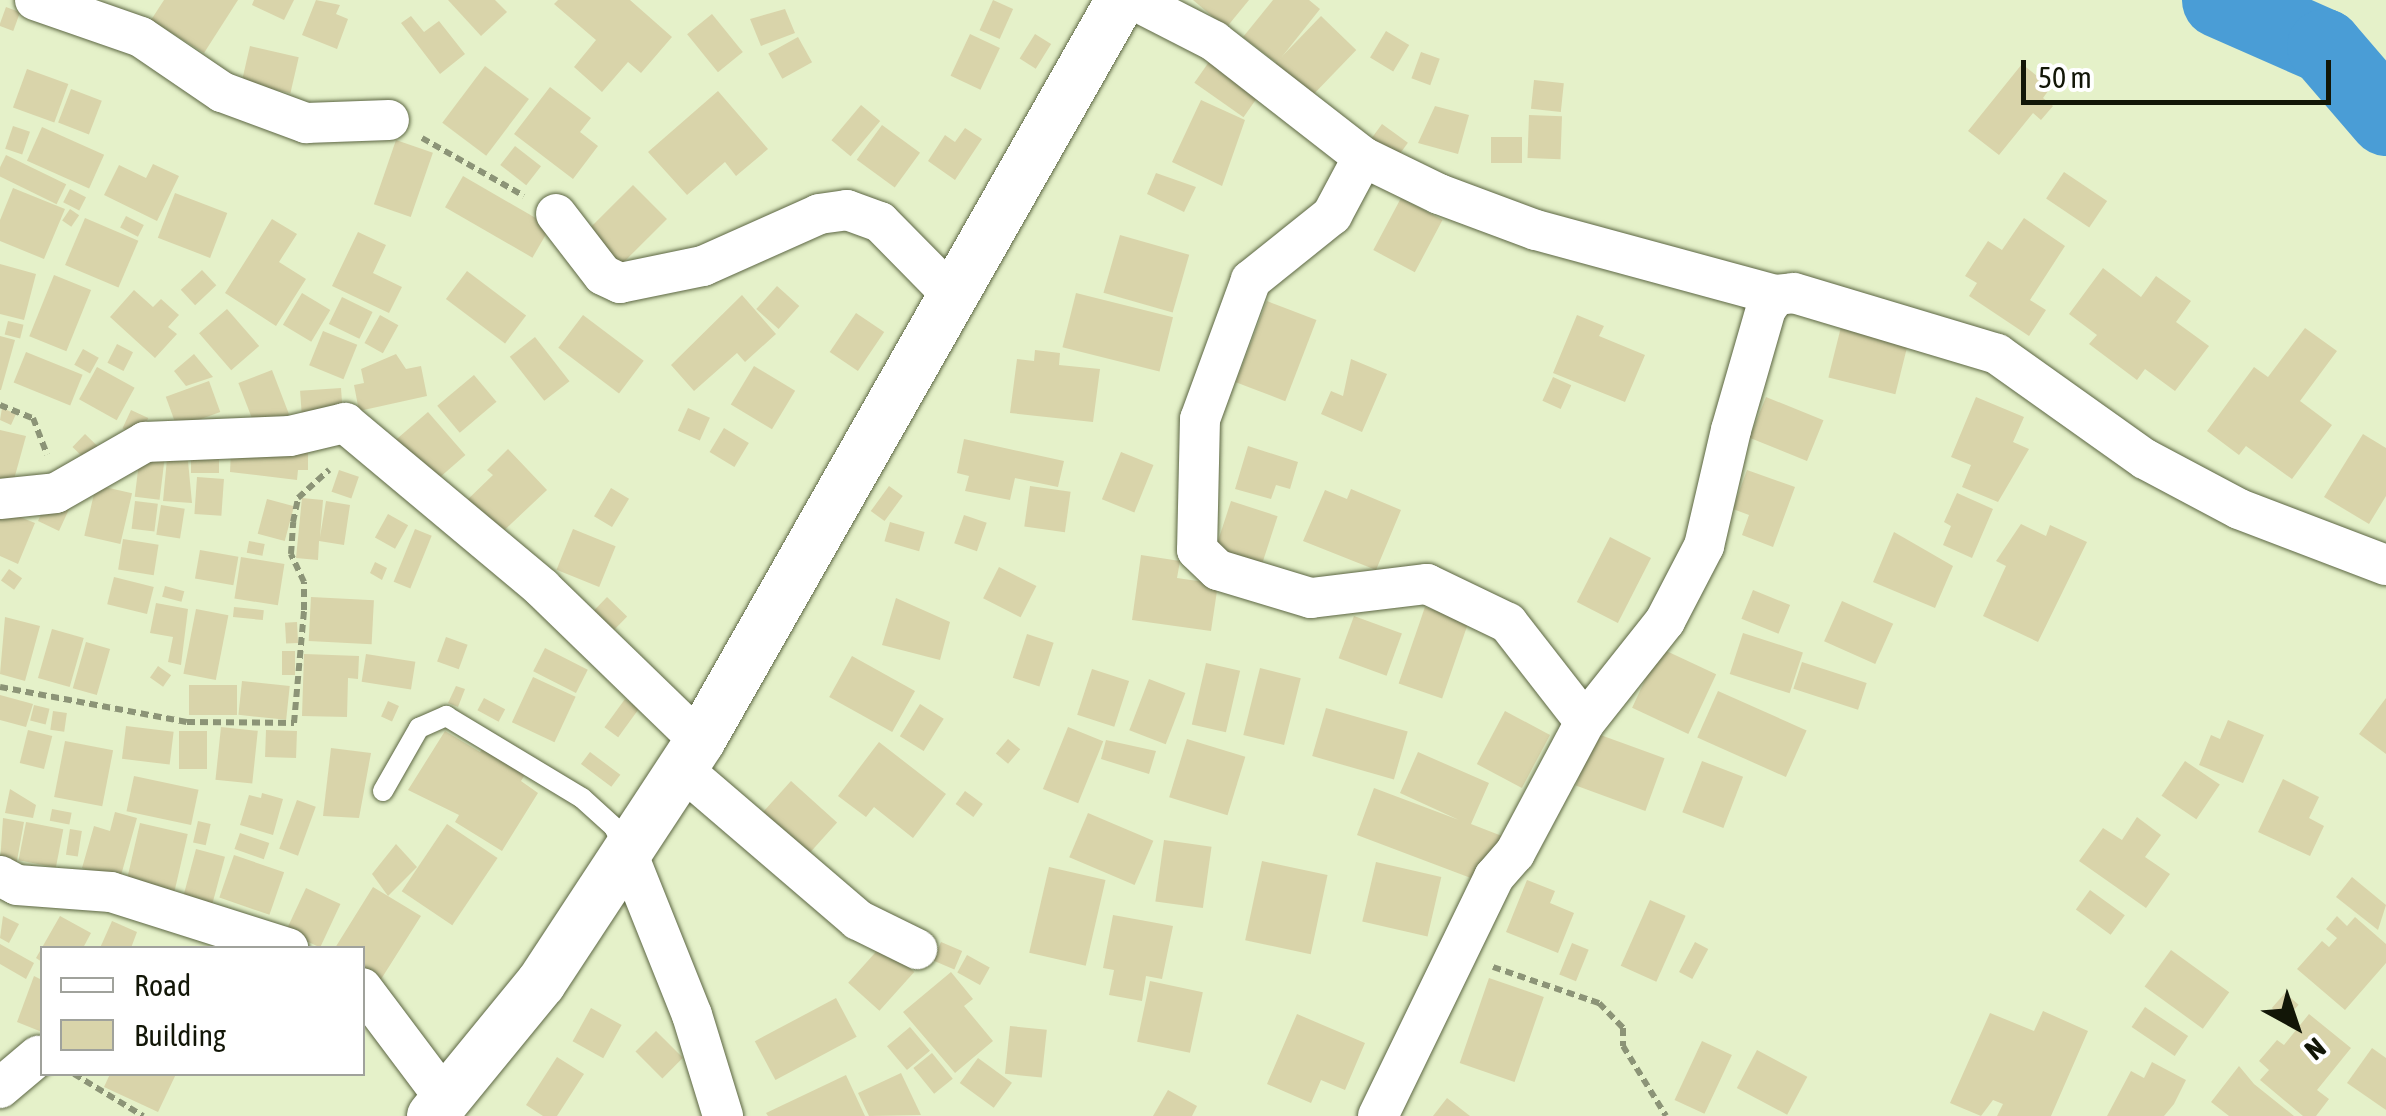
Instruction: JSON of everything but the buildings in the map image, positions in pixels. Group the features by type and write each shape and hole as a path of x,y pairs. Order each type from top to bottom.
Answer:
{"street":[{"path":"35,0 141,36 222,92 306,124 390,120"},
{"path":"365,993 439,1108 541,983 691,755 1121,0"},
{"path":"1134,0 1214,41 1363,157 1536,230 1776,296 1794,293 1997,354 2145,459 2239,510 2386,565"},
{"path":"1363,157 1332,215 1251,280 1200,418 1197,550 1218,570 1311,598 1427,584 1508,623 1585,722"},
{"path":"556,214 603,274 620,283 703,266 819,214 847,210 880,222 952,296"},
{"path":"1378,1116 1494,877 1515,853 1585,722 1665,621 1704,546 1736,412 1766,310 1776,296"},
{"path":"0,500 56,493 144,442 290,436 345,423 542,588 691,755 858,920 917,948"},
{"path":"628,855 692,1015 723,1116"},
{"path":"0,876 17,884 111,892 282,946"},
{"path":"0,1088 38,1056"}],"lane":[{"path":"382,791 419,728 446,716 582,798 614,827 628,855"}],"path":[{"path":"390,120 556,214"},
{"path":"0,405 33,418 56,493"},
{"path":"0,687 187,722 294,723 304,610 304,582 291,554 298,498 364,436"},
{"path":"1459,955 1599,1003 1623,1028 1623,1046 1666,1116"},
{"path":"77,1076 142,1116"}],"waterway":[{"path":"2219,0 2324,46 2386,118"}]}
